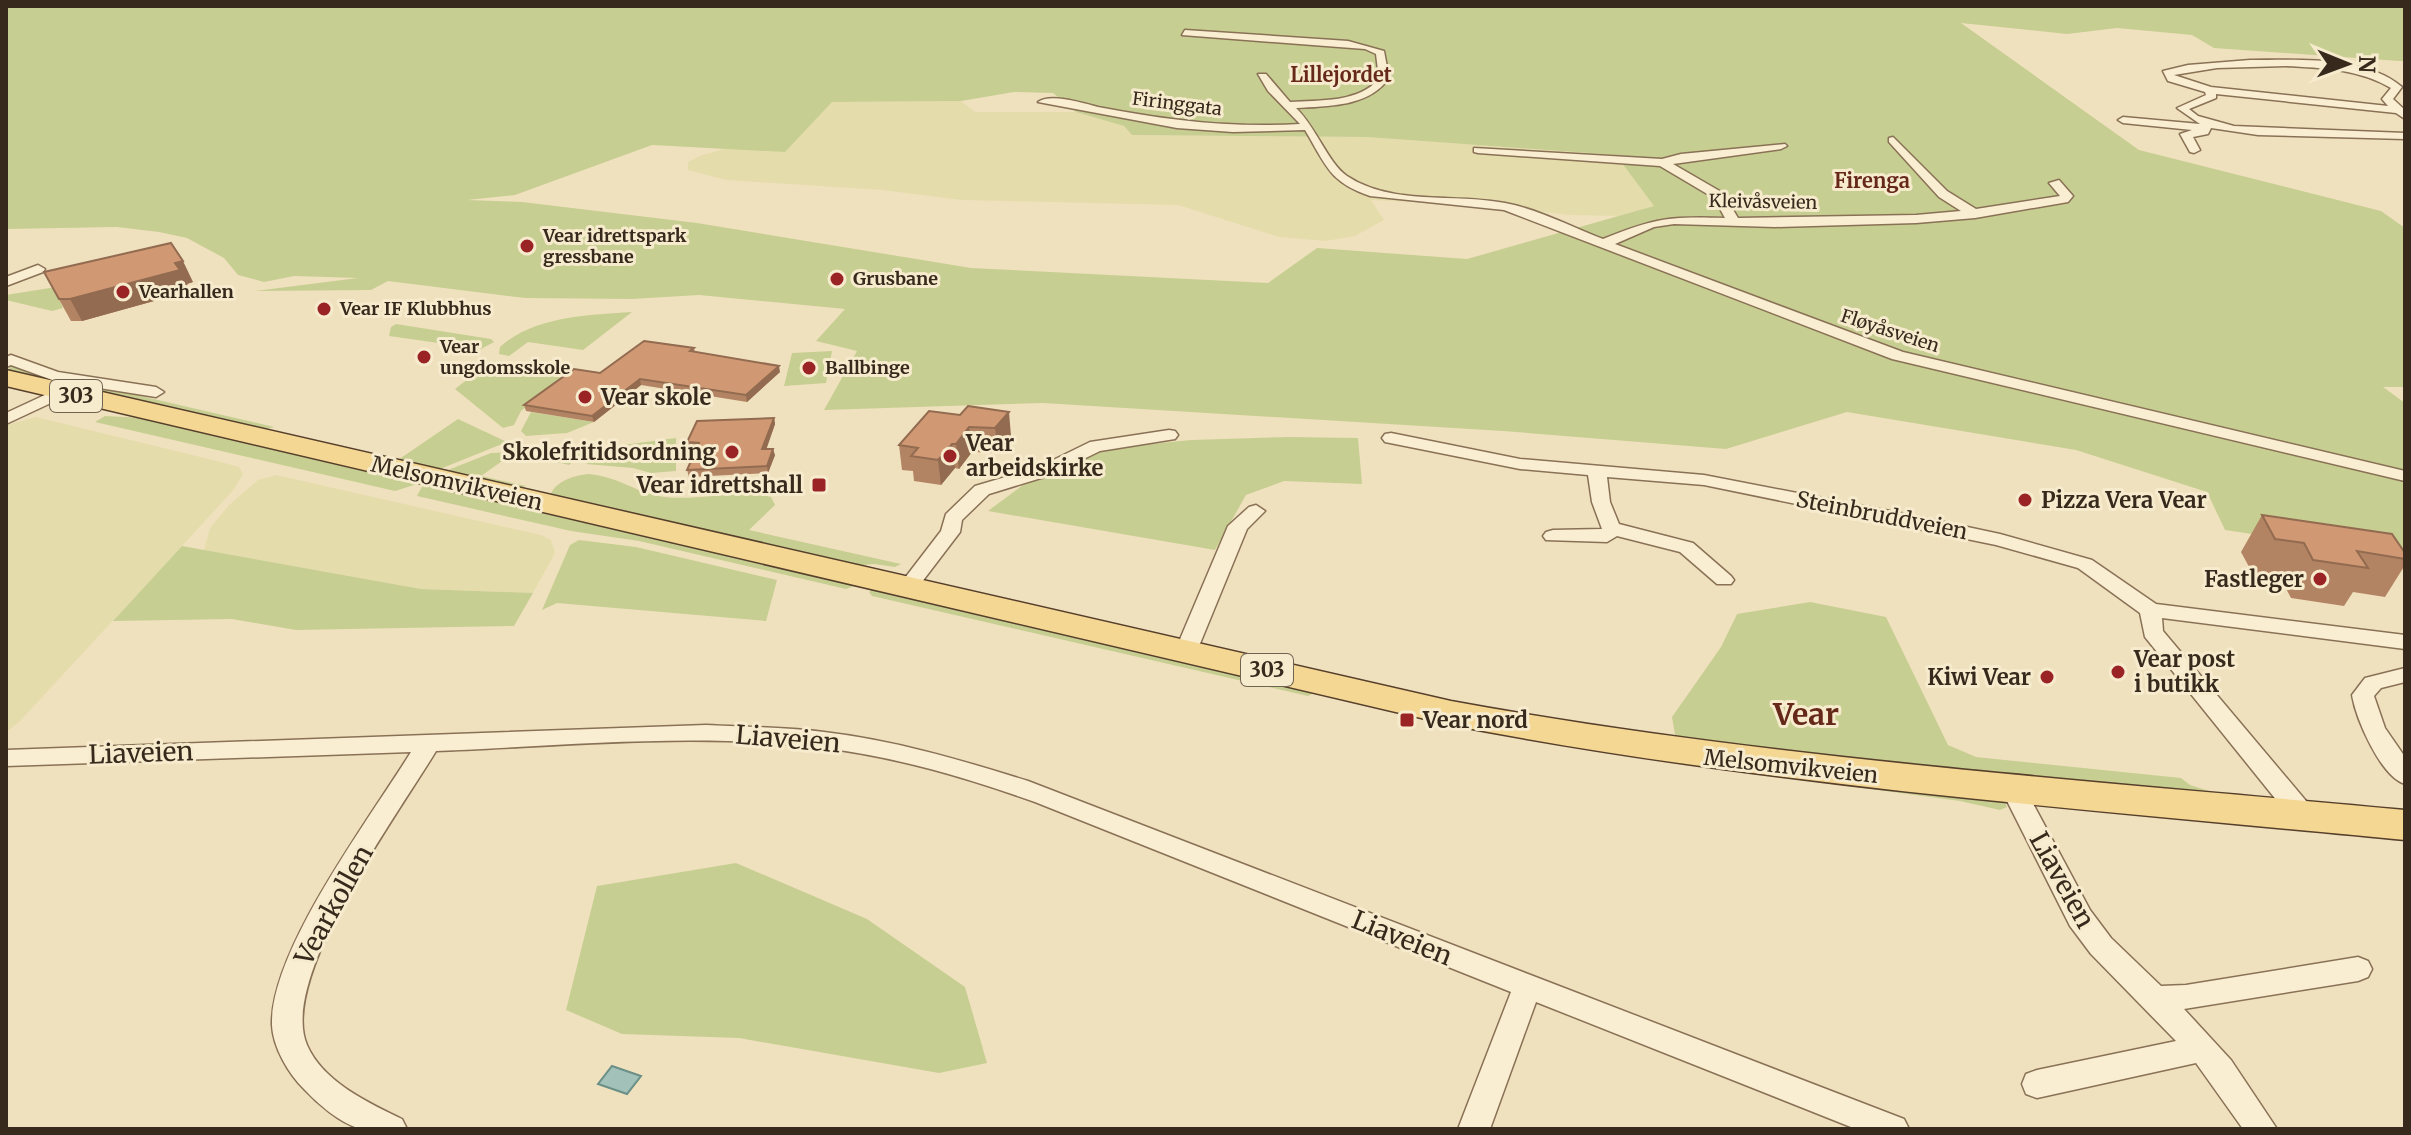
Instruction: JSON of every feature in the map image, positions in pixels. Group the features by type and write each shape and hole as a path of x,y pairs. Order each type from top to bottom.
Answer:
{"main road":[{"name":"Melsomvikveien","path":"6,378 1451,713 1580,739 1739,762 2405,825"}],"street":[{"path":"1185,33 1348,44 1373,48 1381,53 1384,78 1374,90 1348,99 1287,105"},
{"path":"2261,63 2364,70 2397,87 2387,97 2401,113 2210,90 2172,79 2167,73 2261,63"},
{"path":"1262,76 1308,127"},
{"path":"2210,90 2212,96 2184,105 2184,111 2194,117 2251,132"},
{"name":"Firinggata","path":"1043,102 1085,105 1184,125 1251,129 1308,127"},
{"path":"2123,120 2238,129"},
{"name":"Fløyåsveien","path":"1308,127 1341,178 1375,192 1494,204 1835,334 1912,360 2405,476"},
{"path":"2194,150 2188,132 2405,136"},
{"path":"1893,140 1943,194 1975,214"},
{"path":"1478,150 1663,163 1681,157 1781,146"},
{"path":"1663,163 1719,196 1733,221"},
{"name":"Kleivåsveien","path":"1603,244 1661,222 1900,219 1975,214 2064,199 2067,196 2064,190 2055,183"},
{"path":"6,282 38,269"},
{"path":"6,362 11,360 55,376 156,392"},
{"path":"6,419 62,392"},
{"path":"908,587 950,532 953,518 982,490 1045,471 1096,446 1169,435"},
{"name":"Steinbruddveien","path":"1391,438 1520,464 1704,480 2000,540 2085,564 2150,610 2405,642"},
{"path":"1553,536 1607,536 1611,528 1601,502 1597,471"},
{"path":"1186,651 1238,526 1256,511"},
{"path":"1611,528 1686,547 1724,580"},
{"path":"2150,610 2153,632 2303,815"},
{"path":"2405,675 2373,683 2363,695 2364,706 2376,733 2405,775"},
{"name":"Liaveien","path":"6,758 706,733 800,736 861,745 954,768 1044,796 1893,1129"},
{"name":"Vearkollen","path":"391,1129 324,1089 304,1068 287,1028 287,1002 306,948 429,742"},
{"name":"Liaveien","path":"2013,789 2080,918 2101,946 2155,998 2201,1049 2237,1091 2261,1129"},
{"path":"2155,998 2186,997 2358,969"},
{"path":"1474,1129 1527,988"},
{"path":"2037,1084 2201,1049"}],"shaded area":[{"path":"961,101 975,112 1076,112 1124,126 1133,135 1367,137 1616,155 1654,206 1621,216 1571,215 1474,205 1371,200 1384,220 1355,236 1326,241 1279,237 1178,205 961,200 882,190 726,180 688,170 688,162 727,148 785,151 832,102"},
{"path":"36,417 239,467 243,474 234,489 182,546 19,722 6,732 6,425"},
{"path":"276,475 541,535 551,540 555,553 533,593 421,589 204,550 210,528 229,505 258,480"}],"green space":[{"path":"6,6 2405,6 2405,61 2214,48 2192,35 2117,28 2067,34 1961,23 2139,150 2381,211 2405,228 2405,387 2383,387 2405,403 2405,552 2385,554 2225,530 2207,492 2076,450 1847,412 1726,449 1503,431 1043,403 824,410 857,351 816,341 845,309 699,295 632,299 525,298 388,281 371,290 255,291 358,278 294,276 264,282 238,275 224,258 187,238 159,232 117,227 6,229","holes":["1014,92 1053,93 1076,112 1124,126 1132,135 1367,137 1616,155 1654,206 1467,259 1317,248 1268,283 971,268 697,223 522,202 467,200 515,195 652,145 785,152 832,102 961,101"]},
{"path":"93,281 57,293 63,308 52,311 6,300 6,295"},
{"path":"632,312 583,350 528,342 509,356 499,354 500,347 514,337 545,323 580,316"},
{"path":"396,324 491,339 494,342 481,349 389,336 391,327"},
{"name":"Ballbinge","path":"832,351 826,383 784,386 792,353"},
{"path":"491,361 570,372 521,411 514,425 503,428 455,389"},
{"path":"11,366 274,427 263,430 6,372"},
{"path":"531,412 594,422 567,433 526,436 521,431"},
{"path":"105,416 143,418 859,584 846,589 639,541 571,531 417,496 423,485 395,491 95,422"},
{"path":"458,419 507,442 440,469 448,470 491,453 515,452 481,476 526,486 521,488 395,462"},
{"path":"676,438 676,471 651,473 633,468 586,464 615,446"},
{"path":"1358,438 1362,484 1284,481 1246,495 1215,550 988,511 1023,485 1073,466 1101,449 1191,440"},
{"path":"592,445 569,465 522,454 540,448"},
{"path":"589,474 665,497 745,494 771,497 775,505 749,530 901,564 895,567 874,564 852,566 550,497 555,487 565,480"},
{"path":"579,540 636,547 777,580 766,621 557,603 542,610 570,545"},
{"path":"182,546 421,589 533,593 514,626 296,630 232,619 113,621"},
{"path":"874,588 1314,693 1308,696 872,596 869,592"},
{"path":"1810,602 1886,617 1948,745 1976,757 2181,778 2190,785 2225,796 1677,746 1672,717 1721,647 1737,614"},
{"path":"1696,766 1996,796 2004,799 2007,807 2000,810 1960,801"},
{"path":"736,863 867,919 965,987 987,1063 939,1073 739,1038 622,1034 566,1010 597,886"}],"water":[{"path":"612,1066 641,1076 627,1094 598,1084"}],"building":[{"path":"171,243 183,261 175,263 180,270 70,299 59,299 44,272"},
{"path":"644,341 779,366 746,395 640,379 592,416 524,405 574,369 600,373"},
{"path":"968,406 1009,412 995,428 969,427 938,460 911,456 918,448 899,445 929,411 960,415"},
{"name":"Skolefritidsordning","path":"774,418 762,449 773,449 767,466 687,470 699,443 687,442 697,421"},
{"path":"2262,515 2392,534 2405,553 2405,559 2357,551 2368,568 2313,560 2304,543 2275,539"}],"place":[{"name":"Vear idrettspark gressbane","path":"527,246"},
{"name":"Grusbane","path":"837,279"},
{"name":"Vearhallen","path":"123,292"},
{"name":"Vear IF Klubbhus","path":"324,309"},
{"name":"Vear ungdomsskole","path":"424,357"},
{"name":"Ballbinge","path":"809,368"},
{"name":"Vear skole","path":"585,397"},
{"name":"Skolefritidsordning","path":"732,452"},
{"name":"Vear arbeidskirke","path":"950,456"},
{"name":"Vear idrettshall","path":"819,485"},
{"name":"Pizza Vera Vear","path":"2025,500"},
{"name":"Fastleger","path":"2320,579"},
{"name":"Vear post i butikk","path":"2118,672"},
{"name":"Kiwi Vear","path":"2047,677"},
{"name":"Vear nord","path":"1407,720"}],"district":[{"name":"Lillejordet","path":"1341,75"},
{"name":"Firenga","path":"1872,181"},
{"name":"Vear","path":"1806,715"}]}
